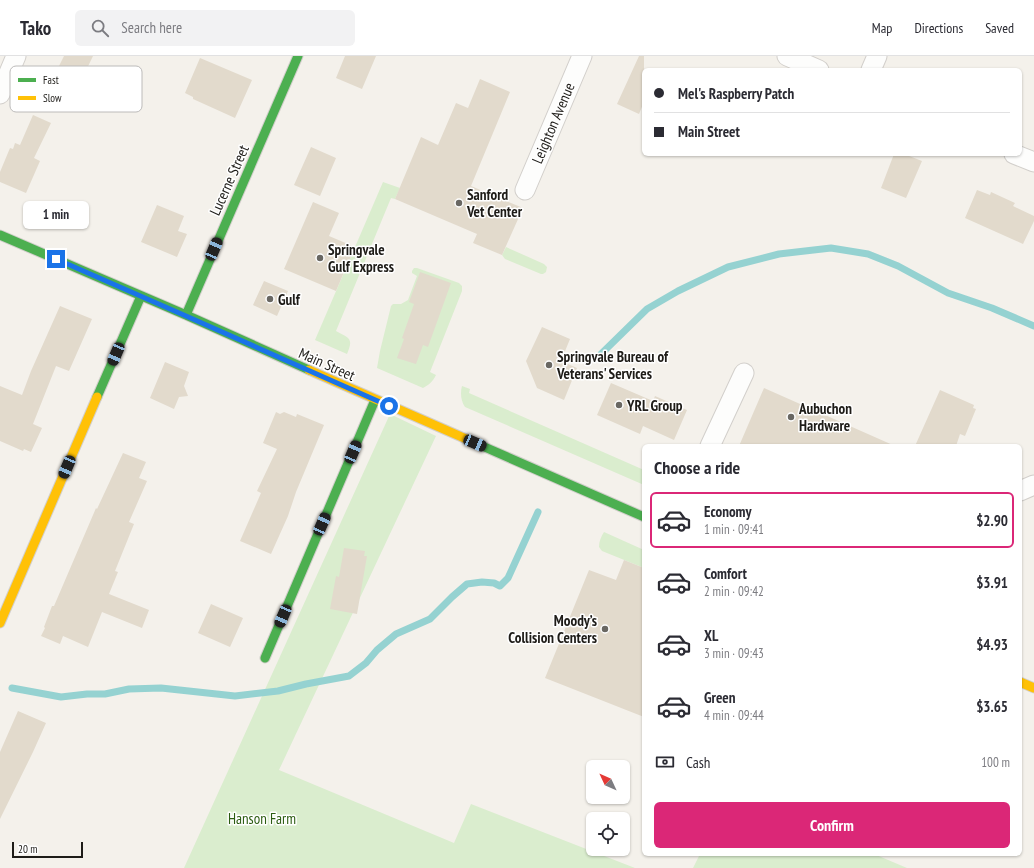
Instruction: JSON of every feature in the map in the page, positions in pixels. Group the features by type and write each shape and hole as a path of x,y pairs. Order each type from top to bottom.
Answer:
{"street":[{"path":"12,66 16,56"},
{"name":"Lucerne Street","path":"186,316 298,56"},
{"name":"Leighton Avenue","path":"524,190 582,56"},
{"path":"787,56 814,68"},
{"path":"872,68 877,56"},
{"path":"0,94 10,70"},
{"path":"1019,156 1034,162"},
{"name":"Main Street","path":"0,235 642,516"},
{"path":"0,623 141,296"},
{"path":"711,444 744,373"},
{"path":"265,658 375,400"},
{"path":"1022,490 1034,485"},
{"path":"1022,683 1034,688"}],"green space":[{"path":"383,182 400,188 395,199 391,198 336,331 349,339 350,345 347,354 315,340"},
{"path":"506,247 544,264 547,267 546,272 541,274 505,259 502,255"},
{"path":"414,268 459,283 462,286 462,291 430,372 436,375 431,383 423,388 377,368 391,306 393,304 401,304 408,300 417,276 412,273"},
{"path":"462,386 470,389 469,393 642,469 642,484 465,407 461,397"},
{"name":"Hanson Farm","path":"390,414 436,436 279,770 454,843 471,804 586,849 586,856 604,856 635,868 184,868"},
{"path":"604,532 642,549 642,567 602,551 599,547 600,539"},
{"path":"699,856 879,856 907,868 693,868"}],"building":[{"path":"64,56 93,56 88,66 59,66"},
{"path":"345,56 376,56 362,89 336,78"},
{"path":"639,56 644,56 644,68 642,68 642,107 639,114 617,104"},
{"path":"200,58 252,80 235,118 193,99 193,97 185,93"},
{"path":"480,79 510,92 471,186 523,208 502,255 473,243 477,234 395,199 421,137 438,145 456,103 468,108"},
{"path":"33,115 51,123 34,158 40,161 26,193 0,182 0,172 10,148 13,149 15,143 20,145"},
{"path":"311,147 336,158 320,196 294,185"},
{"path":"893,156 909,156 922,161 906,198 881,188"},
{"path":"977,190 990,195 991,192 1015,203 1013,206 1034,216 1034,221 1023,244 965,218"},
{"name":"Springvale Gulf Express","path":"313,202 339,213 329,236 355,247 336,291 284,269"},
{"path":"157,205 184,216 178,231 187,234 177,257 141,242"},
{"path":"420,272 451,283 428,347 423,345 416,364 397,358 404,339 402,338 414,304 409,302"},
{"path":"264,281 288,291 277,316 253,305"},
{"path":"60,306 92,319 69,371 56,366 33,424 42,428 31,452 24,449 23,451 0,441 0,386 22,395"},
{"name":"Springvale Bureau of Veterans' Services","path":"542,327 570,339 561,361 577,368 564,400 537,388 526,361"},
{"path":"165,362 189,372 184,386 188,396 179,397 174,409 150,398"},
{"path":"611,383 653,401 655,396 687,410 674,440 643,426 640,434 597,415"},
{"name":"Aubuchon Hardware","path":"764,388 890,444 740,444"},
{"path":"940,390 974,405 973,408 976,409 965,436 960,434 957,444 916,444"},
{"path":"276,412 280,414 284,412 296,417 297,414 324,425 296,492 288,516 271,554 240,541 261,493 257,491 277,449 263,443"},
{"path":"123,453 146,462 139,478 147,481 129,522 134,524 115,571 118,572 109,594 149,610 142,628 102,612 88,647 63,636 60,644 41,636 52,606 54,606 96,508 97,509"},
{"path":"344,548 365,551 364,556 367,556 357,614 330,609 336,576 339,577"},
{"name":"Moody’s Collision Centers","path":"624,560 642,567 642,716 545,678 589,570 616,580"},
{"path":"211,604 243,618 230,647 198,633"},
{"path":"18,711 46,723 0,819 0,752"}],"waterway":[{"path":"601,354 647,309 678,291 728,267 779,254 831,248 868,254 898,266 948,293 992,308 1034,326"},
{"path":"12,688 61,697 87,694 105,694 129,689 161,688 235,696 278,691 349,676 366,663 377,650 396,634 430,619 467,584 482,582 494,583 500,586 508,578 538,512"}],"traffic: fast":[{"path":"186,315 298,56"},
{"path":"0,235 309,370"},
{"path":"97,397 141,296"},
{"path":"265,658 375,400"},
{"path":"480,445 642,516"}],"traffic: slow":[{"path":"309,370 480,445"},
{"path":"0,623 97,397"},
{"path":"1022,683 1034,688"}],"place":[{"name":"Sanford Vet Center","path":"459,203"},
{"name":"Springvale Gulf Express","path":"320,258"},
{"name":"Gulf","path":"270,299"},
{"name":"Springvale Bureau of Veterans' Services","path":"549,365"},
{"name":"YRL Group","path":"619,405"},
{"name":"Aubuchon Hardware","path":"791,417"},
{"name":"Moody’s Collision Centers","path":"605,629"}],"route":[{"path":"56,259 389,406"}]}
